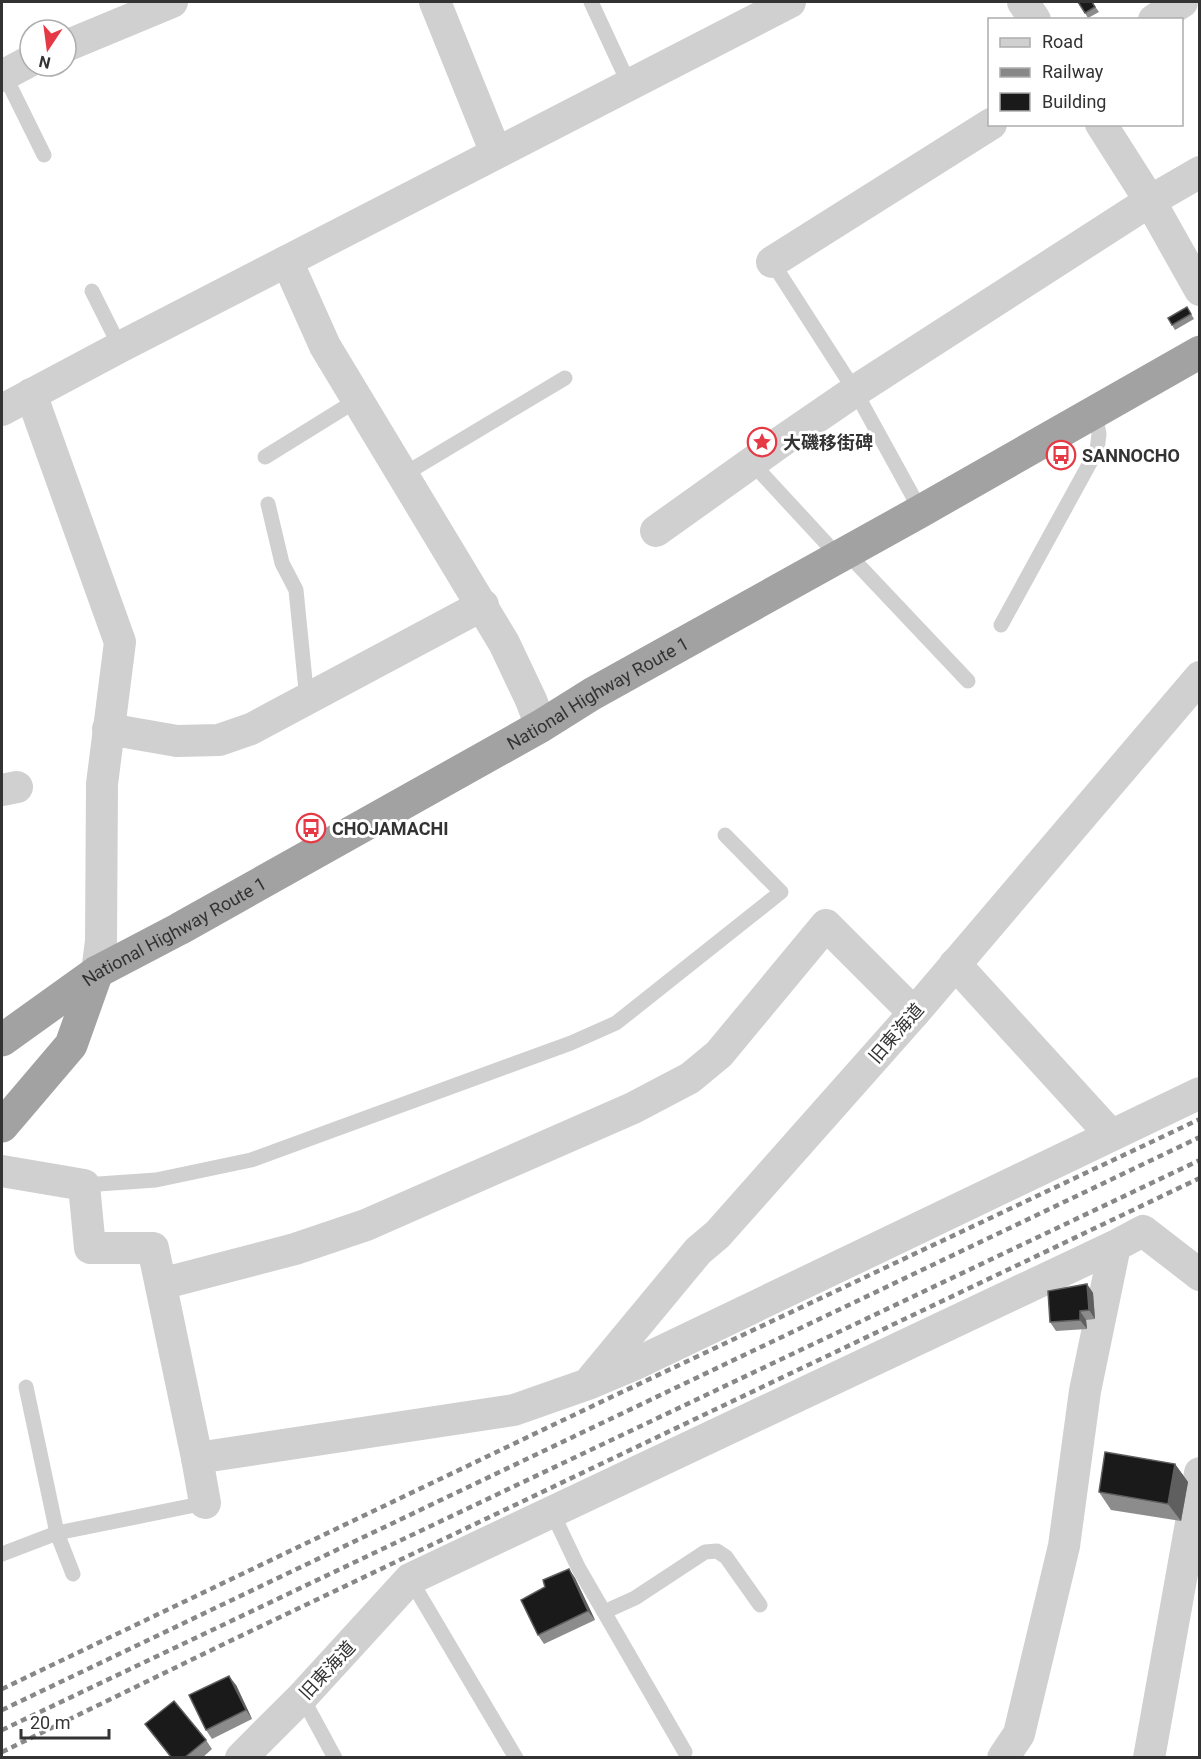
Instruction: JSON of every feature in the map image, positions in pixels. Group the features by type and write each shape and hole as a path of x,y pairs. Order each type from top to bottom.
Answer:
{"highway":[{"name":"National Highway Route 1","path":"2,1040 98,972 541,726 592,694 1200,352"},
{"path":"2,1126 71,1045 98,972"}],"street":[{"path":"78,41 172,2"},
{"path":"435,2 496,153"},
{"path":"2,410 790,2"},
{"path":"1157,18 1182,2"},
{"path":"772,262 988,126"},
{"path":"1102,126 1150,201 1200,290"},
{"path":"656,531 855,391 1200,171"},
{"path":"287,261 325,346 483,606 504,643 541,726"},
{"path":"31,394 120,642 102,784 101,941 98,972"},
{"path":"108,729 177,741 219,740 251,729 483,606"},
{"name":"旧東海道","path":"588,1384 698,1251 718,1234 914,1013 1200,677"},
{"path":"161,1284 295,1249 366,1225 633,1108 690,1078 719,1054 826,925 914,1013"},
{"path":"955,964 1111,1135"},
{"path":"197,1458 514,1410 588,1384 633,1365 1200,1093"},
{"path":"2,1171 84,1185 90,1248 153,1248 205,1503"},
{"path":"410,1579 1143,1231 1200,1275"},
{"path":"1003,1758 1019,1734 1064,1546 1085,1391 1115,1246"},
{"path":"1149,1758 1200,1473"},
{"name":"旧東海道","path":"241,1758 302,1697 410,1579"}],"lane":[{"path":"591,2 629,84"},
{"path":"12,70 44,155"},
{"path":"772,262 855,391 921,510"},
{"path":"92,291 120,347"},
{"path":"403,475 566,378"},
{"path":"265,457 357,400"},
{"path":"1001,625 1097,450 1099,434 1095,412"},
{"path":"752,463 968,681"},
{"path":"268,504 282,563 296,590 307,700"},
{"path":"84,1185 156,1180 250,1160 571,1043 616,1023 781,892 725,835"},
{"path":"26,1387 57,1533 73,1574"},
{"path":"2,1554 57,1533 205,1503"},
{"path":"552,1512 578,1568 685,1752"},
{"path":"604,1612 635,1598 705,1552 717,1551 726,1557 760,1605"},
{"path":"410,1579 516,1758"},
{"path":"302,1697 334,1758"}],"building":[{"path":"1078,2 1092,2 1095,7 1085,13"},
{"path":"1187,307 1191,314 1172,325 1168,318"},
{"path":"1087,1284 1089,1310 1080,1311 1080,1320 1050,1322 1048,1291"},
{"path":"1105,1452 1175,1464 1168,1504 1099,1492"},
{"path":"569,1569 588,1611 538,1635 521,1600 545,1587 543,1580"},
{"path":"229,1676 246,1710 206,1730 189,1695"},
{"path":"174,1701 206,1740 184,1758 172,1758 145,1724"}],"railway":[{"path":"2,1689 603,1401 1200,1119"},
{"path":"2,1710 1200,1137"},
{"path":"2,1730 1200,1160"},
{"path":"2,1752 1200,1178"}],"place":[{"name":"大磯移街碑","path":"762,442"},
{"name":"SANNOCHO","path":"1061,455"},
{"name":"CHOJAMACHI","path":"311,828"}]}
